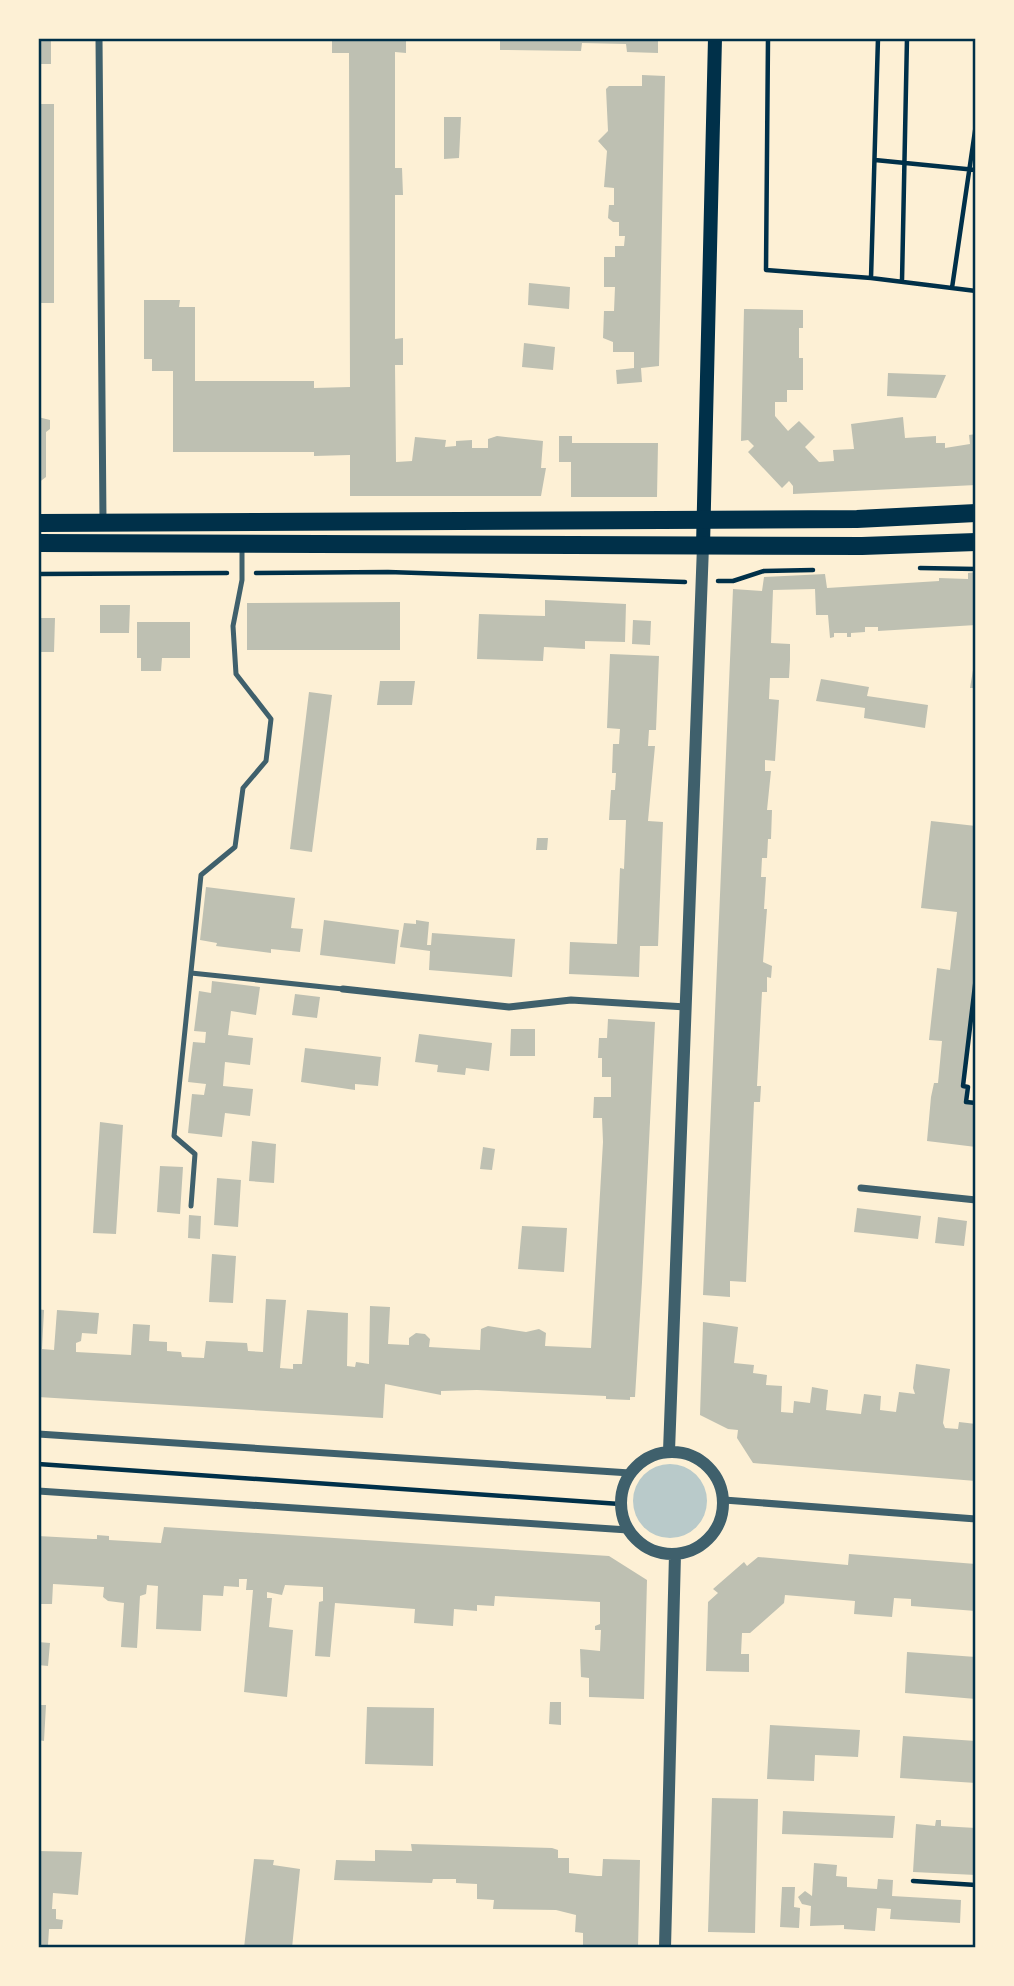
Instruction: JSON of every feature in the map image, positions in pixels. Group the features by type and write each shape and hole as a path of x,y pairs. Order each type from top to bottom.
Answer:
{"main road":[{"path":"703,546 715,38"},
{"path":"38,523 702,521 857,519 975,513"},
{"path":"38,543 862,546 975,542"}],"street":[{"path":"99,38 103,522"},
{"path":"669,1451 703,546"},
{"path":"343,989 509,1007 571,1000 687,1007"},
{"path":"861,1188 975,1200"},
{"path":"38,1434 630,1473"},
{"path":"669,1451 692,1456 712,1470 720,1484 724,1500 722,1517 715,1532 704,1544 689,1552 659,1554 647,1548 628,1530 620,1504 630,1473 654,1455 669,1451"},
{"path":"38,1491 628,1530"},
{"path":"724,1500 975,1519"},
{"path":"665,1948 675,1554"}],"lane":[{"path":"191,1206 195,1154 174,1136 201,875 235,847 243,788 266,761 271,719 236,674 233,626 242,573 242,542"},
{"path":"191,973 343,989"}],"path":[{"path":"768,38 766,270 902,281 975,291"},
{"path":"871,278 878,38"},
{"path":"902,281 907,38"},
{"path":"952,288 975,124"},
{"path":"874,160 975,170"},
{"path":"908,569 975,569"},
{"path":"38,574 388,572 701,582 733,581 764,571 817,570"},
{"path":"975,977 963,1086 968,1087 966,1102 975,1103"},
{"path":"38,1464 620,1504"},
{"path":"913,1881 975,1885"}],"shaded area":[{"path":"670,1464 684,1467 696,1475 704,1487 707,1501 704,1515 696,1527 684,1535 670,1538 656,1535 644,1527 636,1515 633,1501 636,1487 644,1475 656,1467"}],"building":[{"path":"38,38 51,38 51,64 38,64"},
{"path":"332,38 406,38 406,53 395,52 395,168 402,168 403,195 395,195 395,339 403,338 403,365 395,365 396,462 412,461 415,437 446,440 445,447 456,446 456,441 472,440 472,448 488,448 488,439 497,436 543,441 541,468 546,468 541,496 350,496 350,455 314,456 314,452 173,452 173,371 152,371 152,359 144,359 144,300 180,300 179,307 195,307 195,381 314,381 314,388 350,387 349,53 332,53"},
{"path":"500,38 658,38 658,53 627,52 626,44 582,43 581,51 500,50"},
{"path":"642,75 665,76 659,366 641,368 642,382 617,384 616,370 634,368 634,352 613,352 613,342 603,338 604,311 614,311 615,287 604,287 604,257 615,257 615,246 624,246 625,236 619,236 619,222 608,218 609,205 614,205 614,188 604,187 607,151 598,141 608,131 606,89 609,86 642,86"},
{"path":"38,104 54,104 54,303 38,303"},
{"path":"444,117 461,117 459,158 444,159"},
{"path":"529,283 570,287 569,309 528,305"},
{"path":"744,309 803,310 803,328 799,328 799,358 803,358 803,390 787,390 787,402 775,402 775,416 788,431 799,421 815,437 805,447 819,462 834,461 833,450 854,449 851,424 903,417 905,438 936,436 936,443 945,443 945,448 970,444 969,435 976,434 976,485 793,494 793,486 789,481 782,488 748,452 754,446 748,440 741,441"},
{"path":"524,343 555,347 553,370 522,367"},
{"path":"888,373 946,375 936,398 887,396"},
{"path":"38,417 50,420 50,429 46,432 46,477 38,483"},
{"path":"559,436 572,436 572,443 658,443 657,497 571,497 571,462 559,462"},
{"path":"976,572 976,625 878,631 878,627 865,627 865,632 851,633 851,637 847,637 847,633 834,633 834,637 830,638 828,615 816,615 815,589 773,590 771,643 790,644 790,660 789,678 770,678 769,699 779,700 775,761 765,760 765,771 771,771 767,810 772,810 771,839 768,839 767,858 762,858 761,877 766,877 764,909 767,909 763,962 772,966 771,978 767,977 767,992 762,992 757,1086 761,1086 760,1102 754,1102 746,1282 730,1281 730,1297 703,1295 733,589 762,591 764,577 825,574 827,588 939,581 939,578 968,579 968,573"},
{"path":"545,600 626,604 625,642 585,641 585,649 544,647 543,661 477,659 479,614 545,616"},
{"path":"400,602 400,650 247,650 247,603"},
{"path":"100,605 130,605 129,633 100,633"},
{"path":"38,618 55,618 54,652 38,652"},
{"path":"633,620 651,621 650,645 632,644"},
{"path":"137,622 190,622 190,658 162,658 161,671 141,671 141,658 137,658"},
{"path":"610,654 659,656 656,730 649,730 648,746 655,746 648,821 663,822 658,946 640,946 639,977 569,974 570,942 617,944 620,868 624,869 626,820 609,820 611,790 615,790 616,773 612,773 613,744 619,744 620,729 607,728"},
{"path":"974,664 976,688 970,688"},
{"path":"821,679 869,687 867,696 928,705 925,728 864,718 865,708 816,701"},
{"path":"380,681 415,681 412,705 377,705"},
{"path":"309,692 332,695 312,852 290,849"},
{"path":"931,821 976,826 976,969 962,1086 968,1087 966,1102 976,1103 976,1147 927,1141 931,1097 934,1083 938,1083 942,1041 929,1040 937,968 950,970 957,912 921,908"},
{"path":"537,838 548,838 547,850 536,850"},
{"path":"206,887 295,898 291,928 303,929 300,952 271,949 271,953 216,946 217,943 200,940"},
{"path":"324,920 399,930 395,964 320,955"},
{"path":"416,920 429,922 427,945 431,945 432,933 515,939 512,977 429,970 430,951 400,947 404,923 416,924"},
{"path":"212,981 260,987 256,1015 231,1011 228,1035 253,1038 250,1065 225,1062 223,1086 253,1089 250,1116 225,1113 222,1137 188,1133 192,1094 204,1095 206,1084 188,1082 193,1042 205,1043 206,1032 194,1031 199,991 211,993"},
{"path":"295,994 320,997 317,1018 292,1015"},
{"path":"608,1019 655,1022 635,1397 630,1397 630,1400 606,1399 606,1396 477,1390 441,1391 441,1395 385,1384 383,1418 38,1397 38,1309 44,1310 42,1349 54,1350 57,1310 99,1313 97,1334 82,1333 81,1341 76,1343 76,1352 131,1355 133,1324 150,1325 149,1341 167,1342 167,1351 181,1352 182,1357 204,1358 206,1341 247,1343 248,1351 263,1352 266,1299 286,1300 280,1368 293,1369 293,1364 302,1364 307,1310 348,1313 347,1366 355,1367 356,1362 369,1364 370,1306 390,1307 388,1344 409,1345 409,1338 416,1333 425,1334 430,1339 429,1347 480,1350 481,1329 488,1326 526,1332 539,1329 546,1333 545,1346 591,1348 603,1142 602,1118 593,1118 594,1097 611,1097 611,1077 602,1077 602,1058 598,1058 599,1038 607,1038"},
{"path":"511,1029 535,1029 535,1056 510,1056"},
{"path":"419,1034 492,1043 489,1071 466,1068 465,1075 437,1072 438,1065 415,1062"},
{"path":"305,1048 381,1057 378,1086 355,1084 355,1090 301,1082"},
{"path":"100,1122 123,1125 116,1234 93,1233"},
{"path":"252,1141 276,1144 274,1183 249,1181"},
{"path":"483,1147 495,1149 492,1170 480,1169"},
{"path":"160,1166 183,1167 180,1214 157,1212"},
{"path":"217,1178 241,1180 238,1227 214,1225"},
{"path":"857,1208 921,1216 918,1239 854,1232"},
{"path":"189,1215 201,1216 200,1239 188,1238"},
{"path":"938,1217 967,1221 964,1246 935,1243"},
{"path":"522,1226 567,1228 564,1272 518,1269"},
{"path":"212,1254 236,1256 233,1303 209,1302"},
{"path":"703,1322 738,1327 734,1363 754,1365 753,1373 767,1375 766,1385 782,1386 781,1412 793,1413 794,1401 810,1403 812,1387 828,1390 826,1410 861,1414 864,1394 881,1396 880,1410 896,1412 899,1392 915,1394 913,1388 916,1364 950,1369 943,1423 945,1428 958,1429 959,1422 976,1424 976,1481 753,1463 737,1438 738,1430 728,1429 700,1415"},
{"path":"164,1527 609,1556 647,1580 644,1699 589,1697 589,1678 581,1677 580,1649 600,1651 601,1630 595,1630 595,1626 600,1624 600,1602 495,1596 494,1606 477,1605 477,1611 454,1609 453,1626 414,1623 415,1609 335,1603 330,1657 315,1656 319,1602 323,1601 323,1587 285,1585 282,1595 267,1592 267,1598 272,1598 269,1627 293,1630 287,1697 244,1692 253,1590 246,1590 247,1579 239,1579 239,1587 224,1586 223,1596 203,1595 201,1631 156,1629 158,1586 147,1585 146,1594 140,1596 137,1648 121,1647 124,1603 108,1601 103,1597 104,1587 53,1584 52,1604 38,1604 38,1536 97,1539 97,1535 109,1536 109,1540 161,1543"},
{"path":"849,1554 976,1564 976,1611 911,1606 911,1599 894,1598 892,1617 854,1614 855,1601 785,1595 784,1603 750,1633 742,1633 741,1654 749,1654 749,1672 706,1671 708,1602 718,1593 713,1589 744,1562 747,1566 758,1557 848,1565"},
{"path":"38,1642 50,1643 48,1666 38,1665"},
{"path":"907,1652 976,1657 976,1699 905,1693"},
{"path":"550,1702 561,1702 561,1725 549,1724"},
{"path":"38,1705 46,1705 44,1741 38,1740"},
{"path":"367,1707 434,1708 433,1766 365,1764"},
{"path":"770,1725 860,1730 858,1757 815,1755 814,1781 767,1779"},
{"path":"903,1736 976,1741 976,1783 900,1778"},
{"path":"712,1798 758,1799 755,1933 708,1932"},
{"path":"783,1811 895,1816 893,1838 782,1834"},
{"path":"936,1820 941,1820 941,1826 976,1828 976,1875 913,1872 916,1824 935,1826"},
{"path":"411,1844 552,1848 558,1850 558,1858 569,1858 569,1873 597,1876 602,1876 603,1859 640,1860 638,1948 583,1948 583,1933 575,1932 576,1915 556,1910 493,1909 494,1900 477,1899 477,1884 456,1883 456,1879 433,1879 432,1883 334,1880 336,1860 375,1861 375,1850 412,1851"},
{"path":"38,1851 82,1852 78,1895 53,1893 52,1909 56,1909 56,1919 63,1920 62,1929 49,1929 48,1945 38,1945"},
{"path":"254,1859 274,1860 273,1865 300,1869 292,1948 244,1948"},
{"path":"814,1863 837,1865 836,1876 847,1877 847,1887 877,1889 878,1879 893,1880 892,1896 961,1900 960,1923 890,1919 891,1909 877,1908 875,1931 844,1929 844,1925 810,1926 811,1906 802,1904 798,1897 805,1891 812,1896"},
{"path":"782,1887 795,1887 794,1907 800,1908 799,1928 780,1927"}]}
